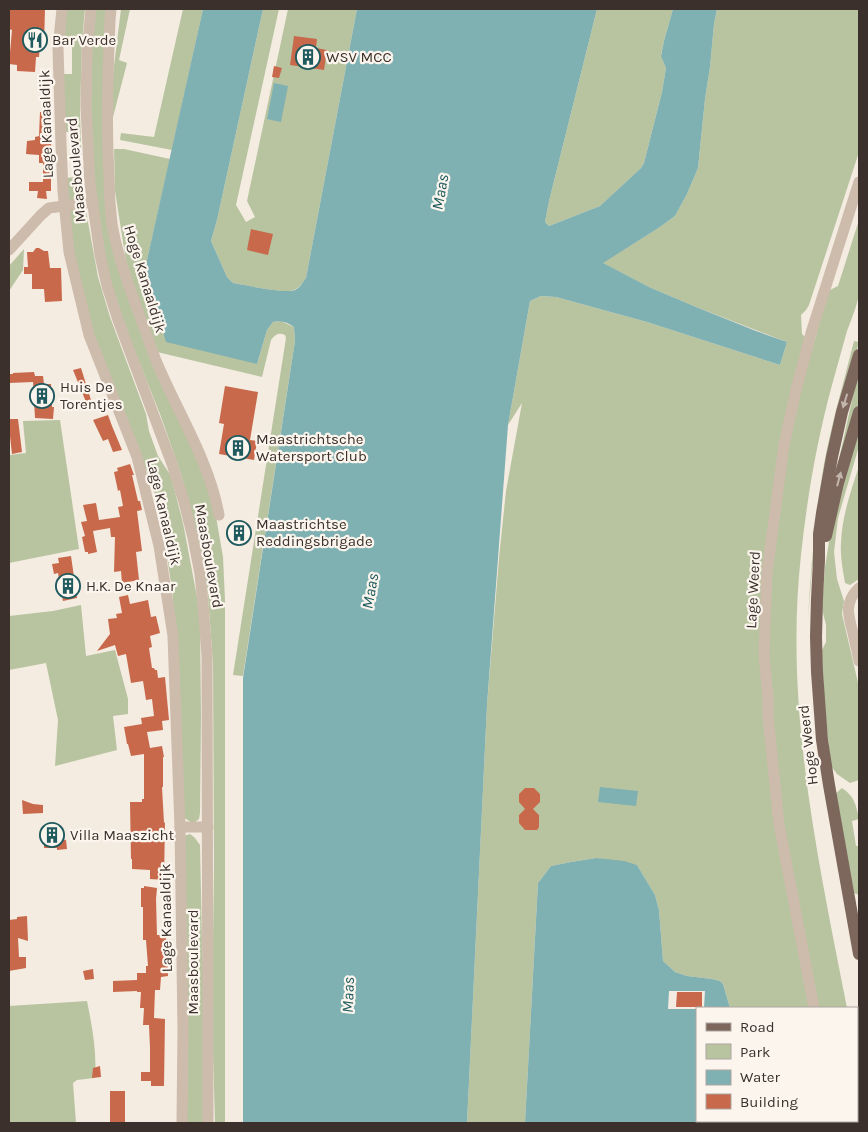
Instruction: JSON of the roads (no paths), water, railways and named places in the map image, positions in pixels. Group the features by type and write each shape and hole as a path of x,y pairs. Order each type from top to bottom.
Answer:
{"main road":[{"name":"Hoge Weerd","path":"859,355 842,412 820,527 816,637 821,732 859,954"},
{"name":"Hoge Weerd","path":"819,560 838,483 859,412"}],"street":[{"name":"Lage Kanaaldijk","path":"62,9 58,49 61,144 69,252 89,335 136,457 159,546 172,636 180,827 183,1029 182,1123"},
{"name":"Maasboulevard","path":"92,9 87,52 86,108 88,162 100,255 107,286 118,320 172,464 184,502 197,557 203,604 207,656 208,1123"},
{"name":"Hoge Kanaaldijk","path":"111,9 107,153 112,224 128,284 155,358 206,470 219,515"},
{"name":"Lage Weerd","path":"814,1007 778,817 764,654 767,573 784,445 796,390 859,182"},
{"path":"9,250 49,208 93,202"},
{"path":"856,592 849,604 848,613 859,661"},
{"path":"180,827 208,827"}],"water":[{"name":"Maas","path":"203,9 263,9 211,241 227,277 233,283 290,291 298,288 306,278 357,9 597,9 549,201 545,222 549,226 600,206 641,168 644,163 662,92 666,68 661,56 673,9 717,9 698,168 687,194 675,216 603,263 649,287 787,342 780,365 647,322 556,297 541,296 530,301 508,425 487,705 467,1123 243,1123 243,678 295,341 294,327 284,322 273,322 267,330 257,364 166,342 145,269"},
{"path":"274,83 288,86 281,122 267,119"},
{"path":"600,787 638,791 636,806 598,802"},
{"path":"596,858 624,861 637,865 655,895 659,910 663,961 675,972 687,976 720,981 723,984 730,1007 696,1007 696,1122 771,1123 525,1123 538,883 551,866"}],"place":[{"name":"Bar Verde","path":"35,40"},
{"name":"WSV MCC","path":"308,57"},
{"name":"Huis De Torentjes","path":"42,396"},
{"name":"Maastrichtsche Watersport Club","path":"238,448"},
{"name":"Maastrichtse Reddingsbrigade","path":"239,533"},
{"name":"H.K. De Knaar","path":"68,586"},
{"name":"Villa Maaszicht","path":"52,835"}]}
